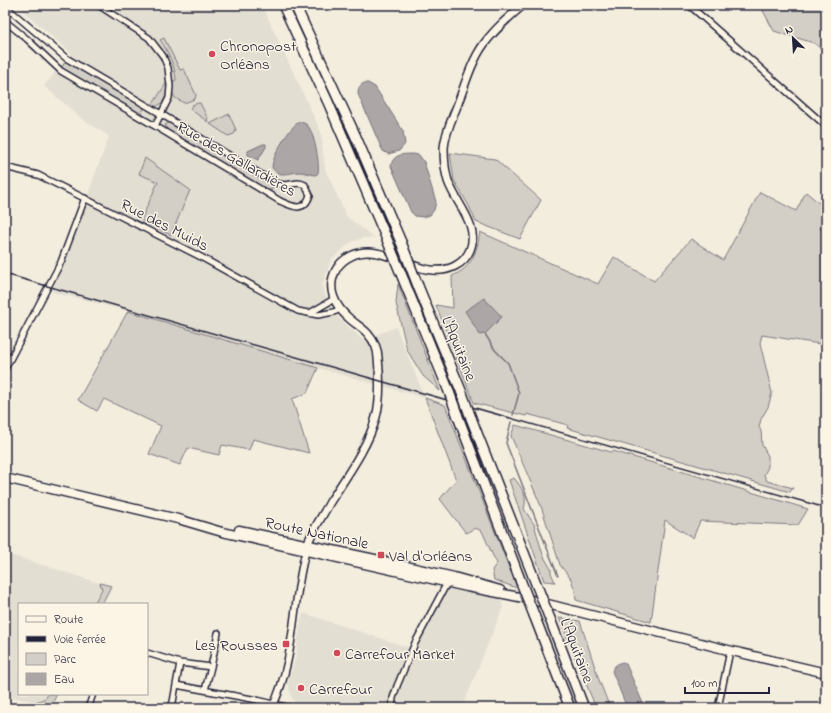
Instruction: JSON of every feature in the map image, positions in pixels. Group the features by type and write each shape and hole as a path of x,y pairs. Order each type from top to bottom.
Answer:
{"highway":[{"name":"L'Aquitaine","path":"283,5 334,115 386,237 448,389 570,708"},
{"name":"L'Aquitaine","path":"296,5 356,137 462,393 584,708"}],"main road":[{"path":"307,547 321,518 363,448 373,426 378,410 378,359 376,347 369,335 340,309 334,299 332,284 333,276 345,259 361,252 378,254 421,268 438,270 444,270 458,265 468,254 472,244 472,230 451,188 447,175 444,156 446,139 467,78 479,52 491,36 523,5"},
{"name":"Route Nationale","path":"5,478 41,485 178,519 454,577 524,598"},
{"name":"Route Nationale","path":"307,547 447,583 524,598"},
{"path":"524,598 826,674"}],"street":[{"path":"98,5 149,38 163,56 168,68 170,86 169,98 155,126"},
{"path":"689,5 826,126"},
{"name":"Rue des Gallardières","path":"5,6 66,58 275,183 282,186 297,183 305,185 310,195 308,202 298,207 292,207 61,71 5,21"},
{"name":"Rue des Muids","path":"5,167 38,175 85,198 181,246 298,311 318,315 334,312 340,309"},
{"path":"5,369 60,262 85,198"},
{"path":"310,313 334,299"},
{"path":"272,706 284,677 290,653 297,591 307,547"},
{"path":"392,708 397,686 415,643 447,583 454,577"},
{"path":"204,690 211,667 218,632"},
{"path":"718,708 730,651"},
{"path":"148,653 180,663 211,667"},
{"path":"170,708 173,702 180,663"},
{"path":"176,685 252,699 272,706 290,708"},
{"path":"88,708 93,695"}],"shaded area":[{"path":"16,5 262,5 321,132 325,169 347,217 375,238 363,238 351,242 331,260 323,283 323,291 339,318 363,340 396,327 425,398 318,368 128,311 52,292 69,250 109,136 82,119 44,86 71,53"},
{"path":"5,553 99,583 102,589 95,603 18,603 18,695 48,695 46,698 36,702 5,696"},
{"path":"447,583 450,587 501,599 503,607 462,708 302,708 296,705 291,696 288,682 296,657 303,613 410,648 404,670"}],"green space":[{"path":"760,5 826,5 826,53 814,43 774,31"},
{"path":"164,38 180,70 184,69 196,95 195,99 184,103 175,98 172,92 172,82 176,80 175,74 171,59 160,40"},
{"path":"66,61 144,108 141,115 61,68"},
{"path":"167,82 165,99 160,105 151,107"},
{"path":"200,103 208,122 190,109 192,105"},
{"path":"229,114 236,130 234,134 228,136 210,124"},
{"path":"170,123 270,183 272,185 272,190 267,190 170,133 165,126 166,124"},
{"path":"450,153 495,159 541,200 520,239 476,222 469,206 454,180"},
{"path":"145,158 190,190 171,235 141,220 158,182 139,174"},
{"path":"760,192 796,211 806,192 826,209 826,217 820,229 826,232 826,345 762,335 760,343 772,393 768,407 761,419 759,427 761,431 762,445 768,456 768,467 764,475 767,481 793,488 790,492 567,428 568,425 527,414 526,416 474,403 436,305 453,308 452,276 459,273 469,264 475,253 480,232 598,284 614,257 654,281 691,239 723,260"},
{"path":"398,284 440,391 423,376 407,350 396,303"},
{"path":"128,311 318,368 307,393 292,399 309,453 253,439 249,450 222,445 219,455 188,448 180,465 149,454 161,426 104,399 97,411 78,400"},
{"path":"425,398 445,405 517,588 494,580 492,570 497,563 482,531 475,528 466,533 440,499 456,480"},
{"path":"515,425 611,452 613,451 808,509 798,525 700,521 693,538 665,520 651,622 576,600 571,579 560,565 541,506 511,436"},
{"path":"514,478 524,492 524,509 534,524 543,555 551,569 555,582 544,581 509,480"},
{"path":"100,583 111,586 102,603 95,603 102,589"},
{"path":"559,618 580,621 599,680 610,708 596,708"},
{"path":"48,695 56,695 50,708 33,708 36,702 46,698"}],"water":[{"path":"364,83 368,83 375,87 403,131 405,144 399,151 388,154 383,151 358,94 359,87"},
{"path":"299,122 308,126 312,135 318,162 318,173 316,175 304,172 281,174 275,171 272,167 275,156 282,142 291,129"},
{"path":"266,144 266,147 258,160 248,155 248,151"},
{"path":"413,154 419,155 424,162 436,202 434,210 430,215 423,217 415,216 411,212 391,166 396,157"},
{"path":"484,298 502,317 485,334 480,335 465,311"},
{"path":"623,662 626,664 645,708 627,708 612,671 616,665"}],"waterway":[{"path":"485,334 495,350 508,363 519,393 513,415"},
{"path":"511,422 506,443 558,576"}],"railway":[{"path":"5,274 826,508"}],"place":[{"name":"Chronopost Orléans","path":"212,54"},
{"name":"Val d'Orléans","path":"381,555"},
{"name":"Les Rousses","path":"286,644"},
{"name":"Carrefour Market","path":"337,653"},
{"name":"Carrefour","path":"301,688"}]}
